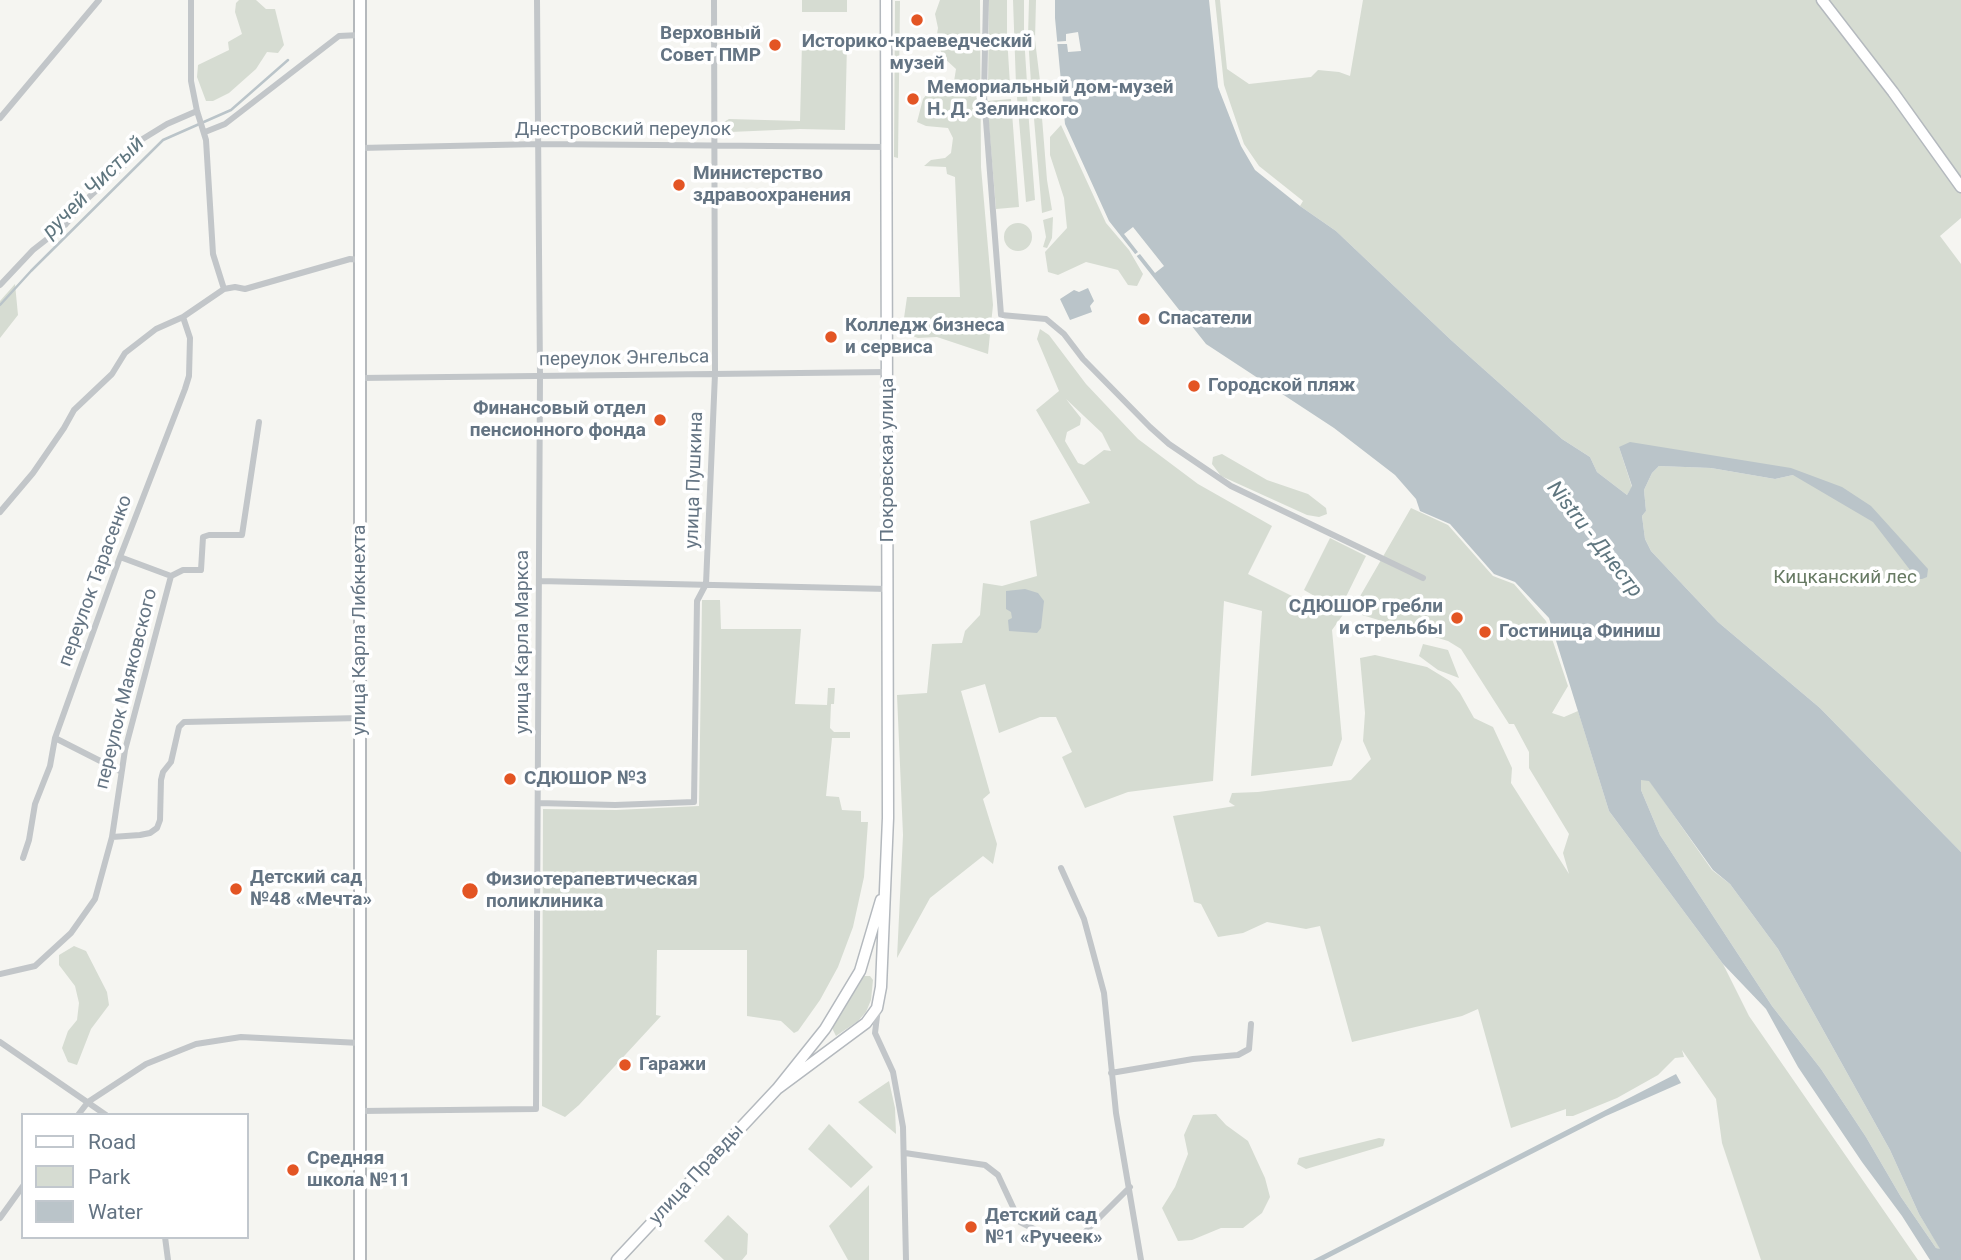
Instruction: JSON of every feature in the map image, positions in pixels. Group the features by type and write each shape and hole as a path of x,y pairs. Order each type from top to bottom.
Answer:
{"main road":[{"name":"улица Карла Либкнехта","path":"360,0 360,1260"},
{"name":"Покровская улица","path":"879,998 888,818 886,0"},
{"path":"1822,0 1961,187"},
{"name":"Покровская улица","path":"860,971 886,879"},
{"path":"860,971 871,969 882,976"},
{"name":"улица Правды","path":"617,1260 777,1089 825,1029 860,971"},
{"name":"улица Правды","path":"777,1089 859,1029 872,1017 879,998"},
{"path":"825,1029 826,1037 839,1044"}],"street":[{"path":"0,118 99,0"},
{"path":"191,0 191,81 204,130 213,254 224,289"},
{"name":"улица Карла Маркса","path":"360,1111 536,1109 540,375 537,0"},
{"name":"улица Пушкина","path":"538,803 615,805 694,802 697,601 706,584 715,374 716,146 713,0"},
{"path":"986,0 984,95 1001,315 1046,319 1064,334 1083,359 1150,427 1169,444 1231,486 1423,578"},
{"path":"204,130 225,124 339,36 360,34"},
{"path":"0,285 33,250 65,225 82,204 129,161 141,140 167,124 198,112"},
{"name":"Днестровский переулок","path":"360,149 538,144 887,147"},
{"path":"0,512 33,473 74,410 113,374 125,353 156,329 183,317 224,289 245,289 349,260 360,260"},
{"name":"переулок Тарасенко","path":"23,858 35,804 50,766 55,738 189,376 190,338 183,317"},
{"name":"переулок Энгельса","path":"360,378 888,372"},
{"name":"переулок Маяковского","path":"0,974 35,966 71,933 95,899 111,837 120,771 171,576 183,570 201,570 203,537 242,535 259,422"},
{"path":"120,557 171,576"},
{"path":"539,581 888,589"},
{"path":"111,837 140,835 157,828 160,820 163,772 171,762 179,727 184,722 360,718"},
{"path":"55,738 120,771"},
{"path":"1061,868 1084,919 1104,993 1111,1073 1141,1260"},
{"name":"Покровская улица","path":"875,1032 879,998"},
{"path":"1111,1073 1238,1055 1249,1048 1251,1024"},
{"path":"859,1029 875,1032 893,1072 902,1112 905,1153 905,1260"},
{"path":"80,1113 88,1102 146,1064 208,1041 242,1037 360,1043"},
{"path":"0,1042 103,1113"},
{"path":"905,1153 985,1165 998,1175 1020,1222 1044,1234 1071,1238 1084,1233 1130,1187"},
{"path":"0,1218 21,1189"},
{"path":"165,1239 168,1260"}],"green space":[{"path":"239,0 256,0 266,9 275,9 284,45 278,53 267,52 256,69 229,93 213,101 206,101 197,77 198,65 229,50 228,42 242,34 235,12"},
{"path":"802,0 847,0 847,12 802,12"},
{"path":"940,0 980,0 981,167 993,305 988,354 937,337 918,338 902,332 907,297 960,297 955,177 947,174 946,167 924,166 931,160 945,158 951,153 953,138 948,128 926,126 917,122 927,94 952,94 956,69 944,58 936,40 938,28 935,14"},
{"path":"989,0 1007,0 1010,85 988,87"},
{"path":"1013,0 1024,0 1027,83 1016,85"},
{"path":"1029,0 1036,0 1035,40 1040,81 1031,83 1028,37"},
{"name":"Кицканский лес","path":"1215,0 1220,0 1227,69 1249,84 1311,77 1318,70 1350,76 1363,0 1961,0 1961,218 1940,236 1961,264 1961,852 1820,708 1718,622 1651,551 1645,539 1642,516 1646,511 1644,490 1652,473 1659,466 1711,468 1775,479 1793,475 1619,447 1632,487 1627,495 1597,472 1590,457 1562,439 1451,340 1336,231 1300,206 1303,201 1259,166 1244,144 1224,85"},
{"path":"895,1 900,1 898,158 894,157"},
{"path":"802,43 847,44 845,130 730,132 722,129 724,122 729,119 800,121"},
{"path":"1040,93 1052,210 1042,213 1032,95"},
{"path":"1027,96 1035,200 1026,202 1017,97"},
{"path":"1011,99 1019,207 996,209 987,101"},
{"path":"1061,125 1106,223 1129,250 1143,274 1137,286 1128,285 1118,270 1086,262 1058,275 1048,272 1045,252 1067,228 1064,198 1050,155 1050,137"},
{"path":"1053,217 1052,238 1047,248 1043,247 1046,237 1043,220"},
{"path":"1018,223 1028,227 1032,237 1028,247 1018,251 1008,247 1004,237 1008,227"},
{"path":"15,284 18,315 0,338 0,301"},
{"path":"1040,329 1049,335 1086,384 1138,439 1198,484 1272,526 1248,574 1296,598 1318,598 1304,590 1330,538 1366,556 1340,609 1345,612 1332,630 1342,739 1332,766 1251,776 1262,611 1224,601 1213,781 1128,792 1085,808 1062,757 1072,752 1056,717 1040,717 999,733 985,684 961,691 990,793 983,799 997,844 993,864 983,856 930,898 897,958 903,835 897,695 927,693 932,644 962,643 965,631 980,615 983,583 1002,586 1037,576 1030,521 1090,503 1036,410 1059,391 1037,339","holes":["1066,399 1102,433 1111,451 1104,450 1084,465 1078,463 1065,441 1067,432 1080,425 1081,418"]},
{"path":"1222,454 1267,480 1308,494 1326,508 1327,514 1319,517 1307,515 1221,476 1212,464 1213,457"},
{"path":"1411,508 1448,525 1493,576 1514,584 1546,621 1568,686 1552,713 1564,717 1578,711 1609,811 1723,964 1749,1016 1918,1260 1761,1260 1722,1143 1716,1099 1682,1050 1684,1057 1675,1058 1658,1075 1617,1098 1573,1116 1566,1116 1566,1109 1511,1128 1478,1009 1462,1016 1352,1042 1320,926 1306,929 1267,922 1243,933 1218,937 1201,904 1194,902 1173,816 1235,806 1229,802 1232,793 1351,780 1371,759 1363,741 1365,713 1360,658 1375,655 1427,667 1450,681 1474,718 1493,727 1512,768 1511,783 1569,874 1563,853 1569,834 1529,768 1529,752 1514,724 1509,724 1461,649 1448,641 1362,615 1355,605"},
{"path":"702,600 720,600 721,629 801,629 795,704 827,705 828,688 835,688 830,728 834,732 850,732 850,738 832,738 826,796 839,797 842,810 861,811 861,822 868,822 864,877 853,927 838,967 820,1000 794,1033 781,1021 747,1016 747,950 657,950 656,1015 661,1016 565,1117 542,1106 543,809 616,810 699,806"},
{"path":"1423,644 1448,650 1459,678 1438,670 1419,656"},
{"path":"1640,780 1649,780 1712,870 1730,884 1778,949 1890,1150 1919,1214 1941,1250 1936,1248 1901,1197 1866,1137 1821,1069 1772,1006 1660,835 1641,790"},
{"path":"74,946 86,951 107,992 109,1005 91,1029 77,1065 68,1062 62,1048 68,1031 77,1020 79,1003 75,986 59,965 59,955"},
{"path":"864,976 870,976 873,980 871,1000 866,1012 836,1036 832,1028"},
{"path":"889,1081 895,1108 896,1134 858,1102"},
{"path":"1216,1114 1248,1141 1265,1178 1270,1197 1262,1213 1243,1228 1221,1228 1192,1240 1178,1241 1162,1208 1175,1187 1188,1154 1184,1135 1193,1115"},
{"path":"829,1124 873,1167 851,1188 808,1149"},
{"path":"1379,1138 1385,1139 1383,1146 1306,1169 1297,1164 1299,1158"},
{"path":"869,1185 869,1260 848,1260 829,1226"},
{"path":"728,1215 748,1234 747,1254 742,1260 724,1260 704,1241"}],"water":[{"name":"Nistru - Днестр","path":"1055,0 1209,0 1218,87 1241,146 1255,170 1336,231 1451,340 1562,439 1590,457 1597,472 1627,495 1632,486 1619,447 1630,442 1791,468 1842,487 1871,506 1928,569 1927,577 1917,579 1873,522 1793,475 1775,479 1711,468 1659,466 1652,473 1644,490 1646,511 1642,516 1645,539 1651,551 1718,622 1820,708 1961,852 1961,1260 1930,1260 1798,1067 1766,1009 1723,964 1609,811 1549,618 1515,582 1494,574 1450,524 1420,511 1416,499 1395,475 1334,428 1206,344 1109,221 1065,124","holes":["1641,780 1649,781 1713,870 1730,884 1778,949 1890,1150 1919,1214 1940,1249 1936,1248 1901,1197 1866,1137 1821,1069 1772,1006 1660,835 1641,790"]},
{"path":"1088,288 1094,301 1090,306 1092,312 1070,320 1060,299 1074,290 1079,292"},
{"path":"1025,589 1038,593 1044,601 1041,628 1037,633 1009,631 1008,620 1012,618 1011,612 1006,609 1006,591"},
{"path":"1676,1074 1681,1083 1606,1116 1324,1260 1313,1260"}],"pier":[{"path":"1078,32 1081,51 1068,52 1067,44 1053,42 1066,41 1066,34"},
{"path":"1133,227 1164,266 1155,273 1140,254 1135,257 1134,255 1138,252 1124,234"}],"waterway":[{"name":"ручей Чистый","path":"0,305 163,140 231,110 288,60"}],"place":[{"name":"Историко-краеведческий музей","path":"917,20"},
{"name":"Верховный Совет ПМР","path":"775,45"},
{"name":"Мемориальный дом-музей Н. Д. Зелинского","path":"913,99"},
{"name":"Министерство здравоохранения","path":"679,185"},
{"name":"Спасатели","path":"1144,319"},
{"name":"Колледж бизнеса и сервиса","path":"831,337"},
{"name":"Городской пляж","path":"1194,386"},
{"name":"Финансовый отдел пенсионного фонда","path":"660,420"},
{"name":"СДЮШОР гребли и стрельбы","path":"1457,618"},
{"name":"Гостиница Финиш","path":"1485,632"},
{"name":"СДЮШОР №3","path":"510,779"},
{"name":"Детский сад №48 «Мечта»","path":"236,889"},
{"name":"Физиотерапевтическая поликлиника","path":"470,891"},
{"name":"Гаражи","path":"625,1065"},
{"name":"Средняя школа №11","path":"293,1170"},
{"name":"Детский сад №1 «Ручеек»","path":"971,1227"}]}
